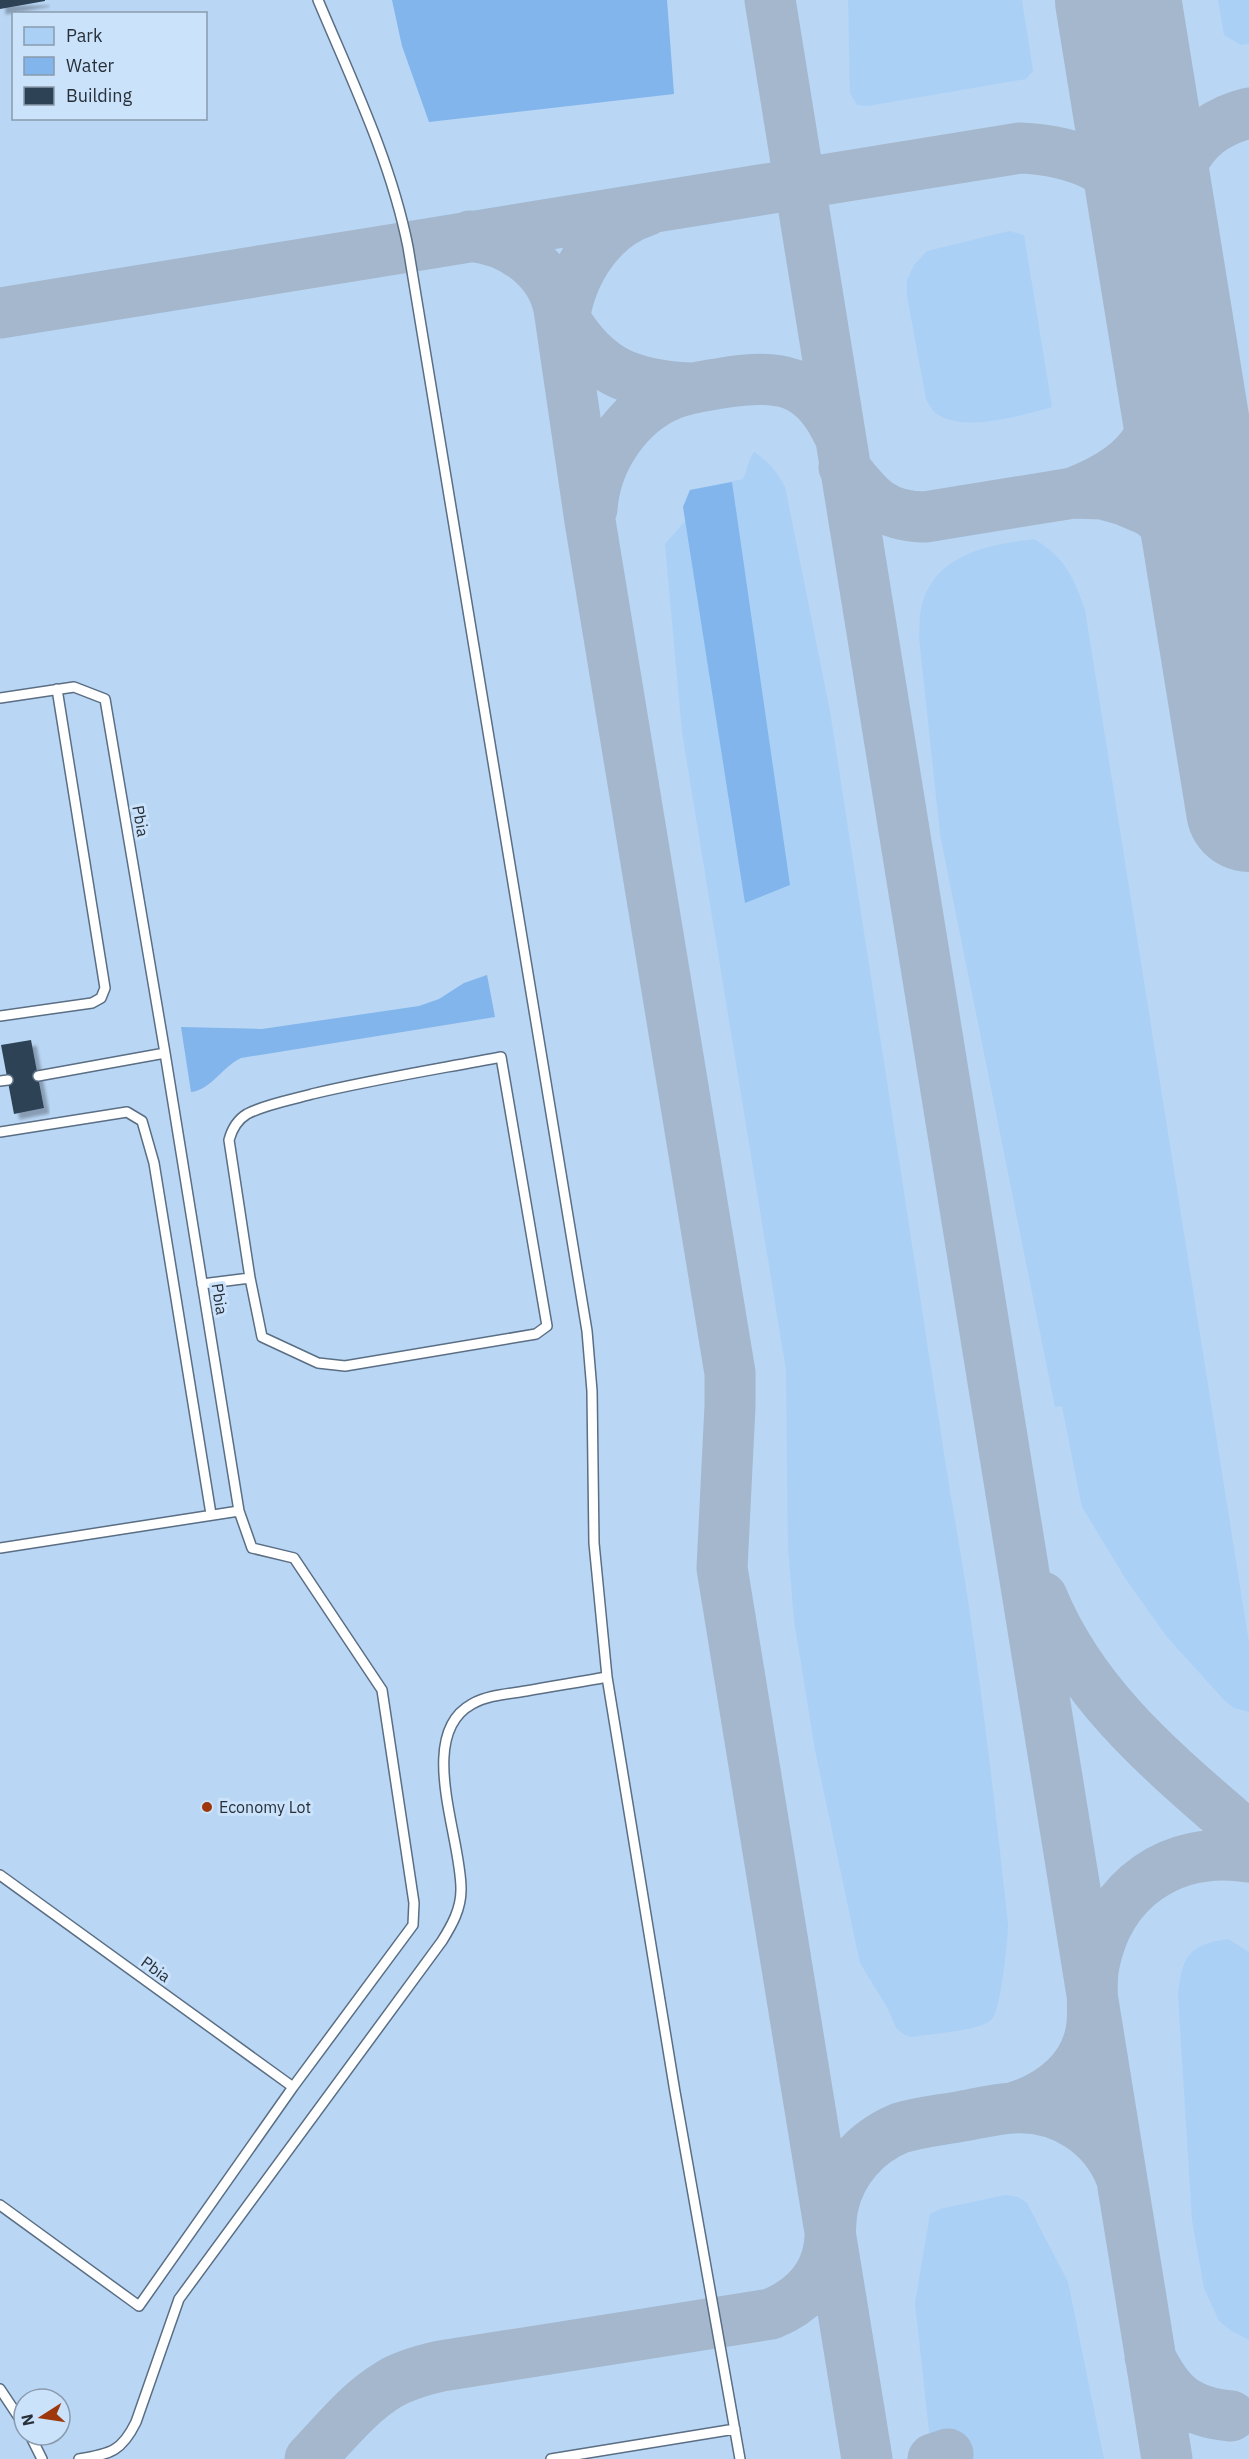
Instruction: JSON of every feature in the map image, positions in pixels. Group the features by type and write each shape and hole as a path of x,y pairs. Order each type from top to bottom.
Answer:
{"lane":[{"path":"318,0 387,168 401,213 408,247 587,1331 592,1392 594,1543 607,1677 669,2059 740,2459"},
{"name":"Pbia","path":"0,698 74,687 105,699 239,1511 252,1548 294,1558 382,1689 414,1903 413,1925 293,2087 0,1875"},
{"path":"0,1016 92,1004 101,998 105,988 57,689"},
{"path":"38,1076 165,1053"},
{"path":"501,1057 547,1326 537,1334 345,1366 318,1364 262,1337 250,1278 229,1140 238,1121 247,1114 289,1100 344,1086 501,1057"},
{"path":"0,1132 128,1112 142,1121 154,1163 211,1514"},
{"path":"202,1284 250,1278"},
{"path":"0,1548 239,1511"},
{"path":"80,2459 116,2450 127,2439 136,2422 179,2299 451,1926 457,1912 461,1891 443,1761 446,1738 458,1716 472,1704 493,1696 607,1677"},
{"path":"0,2205 139,2306 293,2087"},
{"path":"0,2389 12,2407"},
{"path":"551,2459 735,2429"}],"shaded area":[{"path":"0,0 1249,0 1249,2459 0,2459"}],"green space":[{"path":"848,0 1022,0 1033,71 1026,79 868,106 857,105 850,93"},
{"path":"1218,0 1249,0 1249,44 1241,45 1224,35"},
{"path":"1009,231 1024,235 1052,407 994,421 962,422 948,419 935,413 926,399 907,296 907,280 914,265 927,251"},
{"path":"754,452 772,467 785,487 830,711 976,1653 1008,1924 1001,1989 992,2019 966,2029 911,2037 896,2028 888,2009 860,1963 815,1750 794,1620 788,1547 786,1370 682,732 665,544 687,519 683,507 690,490 743,479"},
{"path":"1034,539 1054,553 1067,569 1085,610 1249,1643 1249,1712 1234,1708 1224,1700 1167,1637 1127,1581 1082,1507 1062,1406 1055,1407 940,834 919,638 921,610 927,591 937,576 964,556 981,549"},
{"path":"1228,1939 1249,1952 1249,2340 1219,2321 1204,2288 1192,2220 1178,1996 1182,1971 1189,1955 1203,1945"},
{"path":"1005,2195 1018,2197 1027,2203 1068,2282 1104,2459 932,2459 915,2303 930,2214 940,2209"}],"water":[{"path":"392,0 667,0 674,94 429,122 402,46"},
{"path":"732,482 790,885 745,903 683,507 690,490"},
{"path":"487,975 495,1017 241,1058 228,1066 205,1087 191,1092 181,1027 262,1029 419,1006 439,999 464,983"}],"building":[{"path":"0,0 45,0 45,1 0,9"},
{"path":"31,1040 44,1108 14,1114 1,1045"}],"taxiway":[{"path":"770,0 1167,2459"},
{"path":"1160,259 1168,211 1180,168 1191,150 1205,134 1224,122 1249,113"},
{"path":"0,313 1020,148 1078,158 1113,176 1128,188 1140,203 1149,221 1160,262"},
{"path":"563,334 570,296 586,259 612,230 646,211"},
{"path":"470,236 500,243 527,258 547,280 555,294 559,309 590,521 730,1373 722,1568 867,2459"},
{"path":"559,309 584,346 612,370 647,383 691,388"},
{"path":"1073,493 1120,469 1136,455 1148,439 1164,400 1175,350"},
{"path":"592,509 599,473 616,440 641,413 656,402 678,392 742,380 777,380 792,384 806,391 818,402 839,435"},
{"path":"844,467 878,504 898,514 910,516 925,517 1073,493 1102,494 1124,500 1150,511 1180,536 1197,562 1216,606"},
{"path":"1042,1597 1060,1634 1081,1668 1105,1699 1159,1757 1249,1837"},
{"path":"1012,2108 1027,2103 1054,2088 1066,2078 1083,2054 1092,2024 1094,1965 1102,1938 1114,1914 1129,1894 1148,1878 1170,1866 1194,1858 1221,1855 1249,1857"},
{"path":"310,2459 347,2419 377,2392 400,2378 414,2373 441,2366 771,2314 782,2309 801,2296 822,2270 829,2247 833,2206 849,2169 866,2149 900,2128 994,2110 1030,2108 1047,2111 1063,2117 1092,2135 1104,2147 1121,2177"},
{"path":"1150,2357 1164,2382 1181,2400 1202,2411 1231,2416"},
{"path":"933,2459 948,2454"}],"runway":[{"path":"1118,0 1249,809"}],"place":[{"name":"Economy Lot","path":"207,1807"}]}
